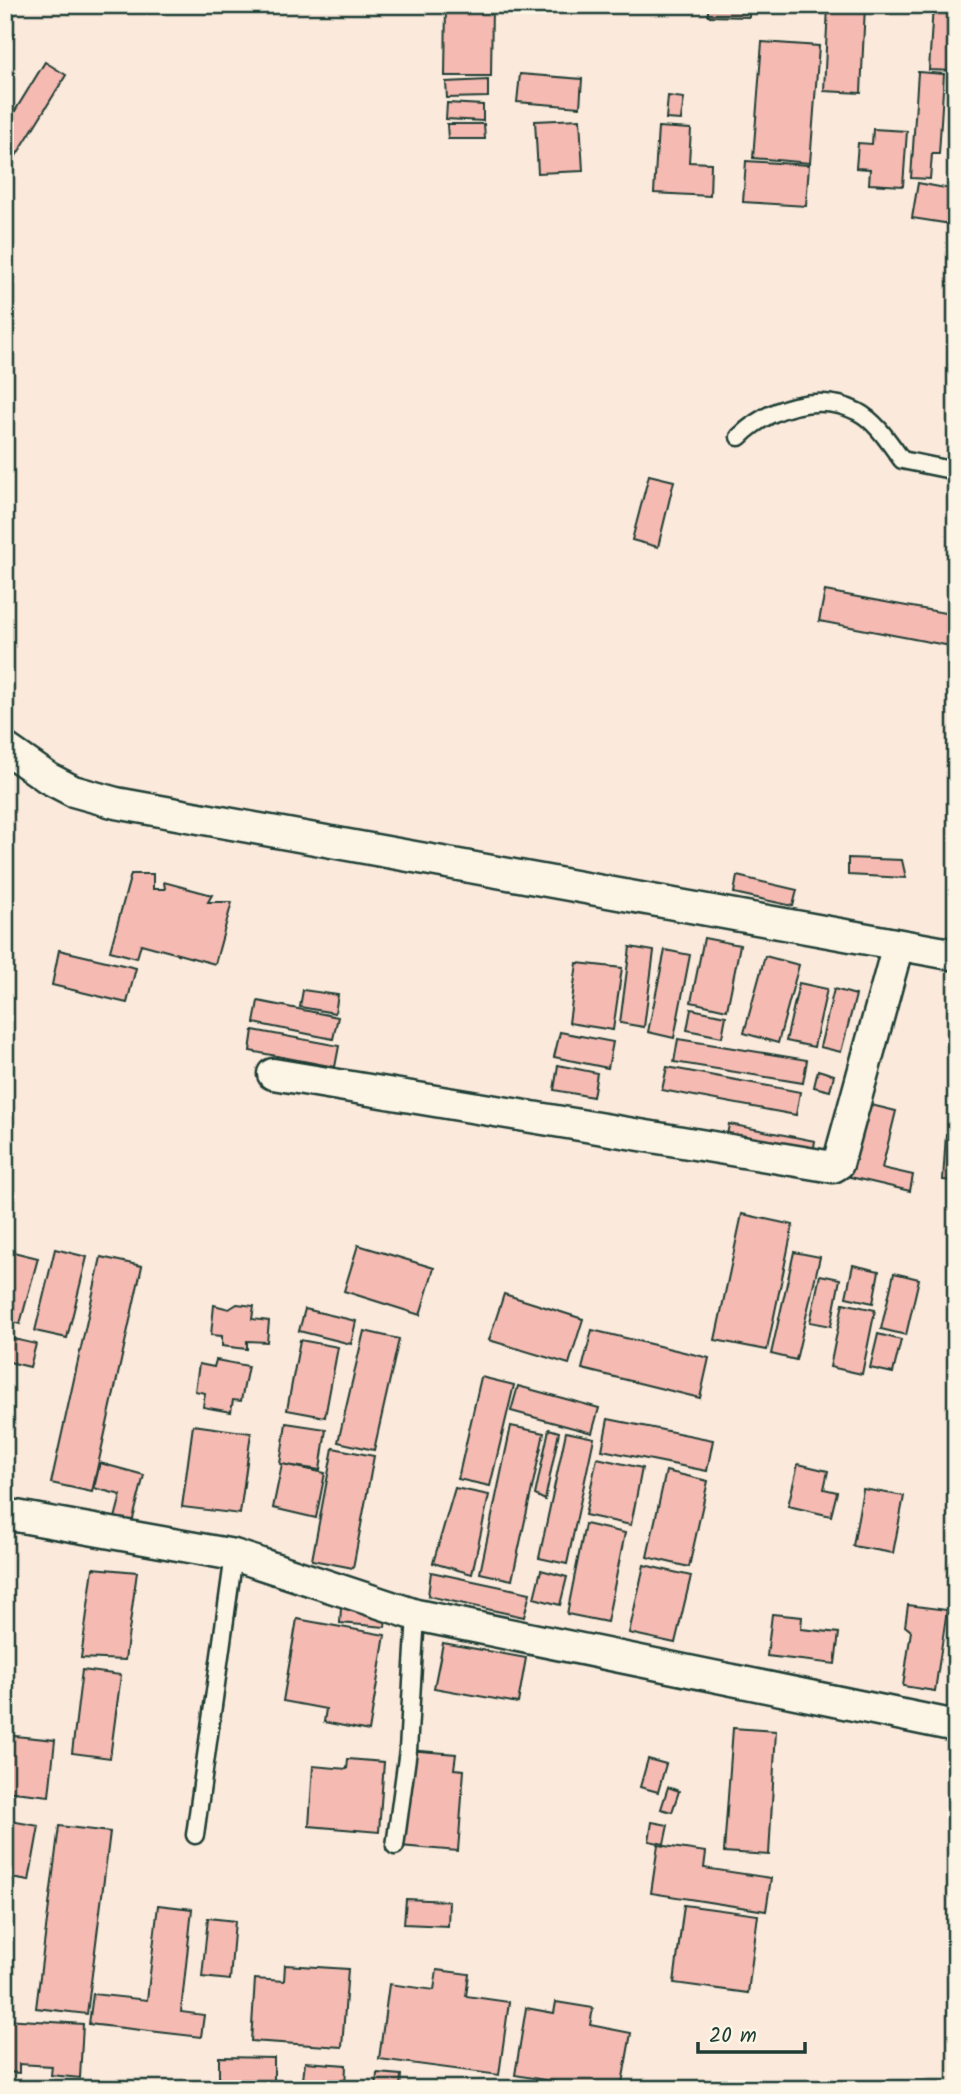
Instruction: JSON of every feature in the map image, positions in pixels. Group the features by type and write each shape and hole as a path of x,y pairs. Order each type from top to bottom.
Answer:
{"street":[{"path":"5,748 48,778 73,791 116,803 956,955"},
{"path":"273,1074 833,1167 838,1164 898,945"},
{"path":"5,1514 234,1555 416,1615 956,1726"}],"lane":[{"path":"739,437 752,424 789,407 828,402 860,413 882,433 902,460 956,471"},
{"path":"195,1835 234,1555"},
{"path":"395,1846 408,1750 416,1615"}],"building":[{"path":"446,5 492,5 491,76 445,76"},
{"path":"533,5 579,5 579,12 533,13"},
{"path":"708,5 749,5 749,17 708,16"},
{"path":"828,5 865,5 861,93 824,91"},
{"path":"933,5 956,5 956,71 929,70"},
{"path":"762,42 819,46 810,163 753,158"},
{"path":"45,62 66,75 11,164 5,161 5,109 13,114"},
{"path":"918,72 944,74 939,154 932,154 930,179 911,178"},
{"path":"520,74 582,79 580,107 517,102"},
{"path":"488,80 488,97 447,98 446,82"},
{"path":"668,96 684,98 681,120 666,119"},
{"path":"447,103 483,105 483,121 446,119"},
{"path":"580,119 583,171 538,173 535,121"},
{"path":"447,124 484,124 485,139 448,139"},
{"path":"658,127 691,129 689,162 711,163 710,196 654,193"},
{"path":"873,129 907,131 903,186 869,184 870,169 856,168 858,143 872,144"},
{"path":"746,161 809,165 806,206 743,202"},
{"path":"918,183 956,190 951,224 912,218"},
{"path":"649,475 674,481 658,547 632,540"},
{"path":"825,591 956,615 956,647 819,621"},
{"path":"848,858 902,860 906,878 848,875"},
{"path":"131,874 153,874 153,889 165,889 164,882 212,895 208,902 232,902 215,964 141,944 137,958 110,951"},
{"path":"737,876 797,890 793,906 734,893"},
{"path":"704,938 740,945 727,1010 691,1002"},
{"path":"630,947 654,951 644,1027 620,1023"},
{"path":"59,950 136,968 127,1003 52,985"},
{"path":"665,950 690,955 674,1038 648,1032"},
{"path":"765,956 799,965 778,1043 744,1033"},
{"path":"577,963 622,968 613,1030 569,1023"},
{"path":"799,983 827,989 814,1047 786,1041"},
{"path":"834,989 856,995 841,1052 820,1047"},
{"path":"303,990 338,995 335,1013 300,1007"},
{"path":"258,1001 338,1017 333,1039 254,1023"},
{"path":"691,1009 726,1016 722,1037 687,1030"},
{"path":"253,1030 339,1046 335,1067 250,1051"},
{"path":"560,1032 613,1042 608,1068 554,1057"},
{"path":"678,1039 807,1060 803,1083 674,1062"},
{"path":"558,1065 597,1073 593,1097 554,1090"},
{"path":"667,1067 800,1092 796,1115 662,1090"},
{"path":"818,1070 834,1075 830,1091 814,1087"},
{"path":"867,1104 896,1111 882,1168 913,1175 910,1191 850,1177"},
{"path":"729,1124 815,1141 812,1158 726,1141"},
{"path":"946,1134 956,1135 956,1181 943,1180"},
{"path":"742,1214 793,1225 767,1350 715,1340"},
{"path":"358,1245 434,1268 420,1315 344,1291"},
{"path":"55,1249 87,1257 67,1338 35,1331"},
{"path":"5,1250 38,1258 20,1324 5,1320"},
{"path":"794,1252 820,1257 796,1360 771,1354"},
{"path":"101,1257 142,1266 92,1492 51,1483"},
{"path":"853,1265 879,1271 873,1303 846,1297"},
{"path":"894,1273 919,1279 906,1335 881,1329"},
{"path":"820,1275 840,1279 831,1326 810,1322"},
{"path":"504,1294 583,1319 569,1364 489,1340"},
{"path":"843,1303 875,1310 862,1374 830,1367"},
{"path":"237,1304 254,1306 252,1319 269,1321 267,1342 247,1341 247,1349 222,1346 222,1336 211,1335 214,1305 229,1309"},
{"path":"305,1309 356,1321 351,1344 299,1331"},
{"path":"592,1330 709,1358 700,1398 582,1369"},
{"path":"364,1331 399,1339 374,1450 338,1442"},
{"path":"878,1334 901,1340 893,1373 870,1368"},
{"path":"5,1337 36,1344 30,1367 5,1361"},
{"path":"300,1340 338,1347 325,1417 287,1410"},
{"path":"216,1360 248,1366 241,1401 233,1400 231,1412 203,1407 205,1393 195,1391 199,1364 214,1367"},
{"path":"481,1377 514,1385 490,1486 458,1479"},
{"path":"518,1386 599,1408 592,1433 511,1411"},
{"path":"608,1419 713,1440 707,1471 602,1450"},
{"path":"286,1423 326,1429 320,1470 280,1464"},
{"path":"193,1425 251,1433 240,1514 182,1507"},
{"path":"511,1426 544,1433 512,1580 480,1573"},
{"path":"549,1429 559,1432 545,1500 535,1495"},
{"path":"566,1432 594,1438 567,1564 539,1558"},
{"path":"333,1448 374,1456 353,1568 312,1560"},
{"path":"597,1458 642,1468 631,1525 585,1515"},
{"path":"100,1463 144,1475 131,1527 114,1522 121,1495 94,1488"},
{"path":"282,1464 325,1473 316,1518 273,1508"},
{"path":"798,1464 828,1471 824,1489 837,1492 831,1516 788,1506"},
{"path":"666,1471 708,1481 689,1567 647,1557"},
{"path":"455,1488 489,1495 472,1574 433,1563"},
{"path":"863,1489 904,1496 893,1553 853,1546"},
{"path":"585,1524 625,1533 607,1622 567,1614"},
{"path":"644,1565 691,1576 675,1643 629,1633"},
{"path":"93,1568 137,1572 125,1660 81,1658"},
{"path":"541,1570 567,1577 560,1605 534,1598"},
{"path":"431,1572 530,1593 524,1617 428,1596"},
{"path":"908,1605 947,1610 935,1691 903,1686 911,1631 905,1626"},
{"path":"341,1608 387,1612 385,1627 340,1623"},
{"path":"772,1614 802,1617 801,1629 839,1633 835,1664 767,1656"},
{"path":"297,1619 385,1635 369,1731 324,1722 326,1709 283,1701"},
{"path":"443,1643 526,1658 518,1703 434,1688"},
{"path":"82,1670 121,1675 110,1758 72,1753"},
{"path":"733,1728 776,1731 769,1855 724,1852"},
{"path":"5,1735 55,1740 49,1796 5,1791"},
{"path":"408,1750 456,1754 454,1769 464,1770 458,1851 400,1846"},
{"path":"348,1759 384,1762 379,1832 309,1826 313,1766 347,1769"},
{"path":"648,1759 666,1764 658,1792 640,1787"},
{"path":"668,1787 679,1791 672,1812 661,1809"},
{"path":"5,1820 39,1826 29,1881 5,1877"},
{"path":"652,1822 668,1825 664,1844 649,1841"},
{"path":"59,1826 110,1832 87,2014 36,2008"},
{"path":"658,1845 706,1852 704,1868 771,1878 766,1911 651,1893"},
{"path":"406,1899 449,1901 448,1926 404,1924"},
{"path":"158,1905 192,1909 181,2012 204,2015 201,2037 89,2024 93,1994 147,2000"},
{"path":"684,1905 758,1915 748,1993 674,1983"},
{"path":"208,1918 235,1921 230,1980 202,1977"},
{"path":"285,1965 348,1969 342,2047 251,2041 255,1979 284,1981"},
{"path":"437,1970 469,1974 466,1996 509,2002 499,2075 379,2059 389,1984 434,1990"},
{"path":"556,2002 593,2008 590,2025 631,2033 621,2089 597,2089 515,2075 526,2008 554,2013"},
{"path":"5,2019 83,2024 80,2078 51,2075 52,2066 19,2064 19,2073 5,2072"},
{"path":"219,2057 274,2058 274,2089 219,2089"},
{"path":"305,2062 346,2065 345,2089 302,2089"},
{"path":"377,2073 401,2075 400,2089 376,2089"},
{"path":"22,2086 66,2089 21,2089"}]}
